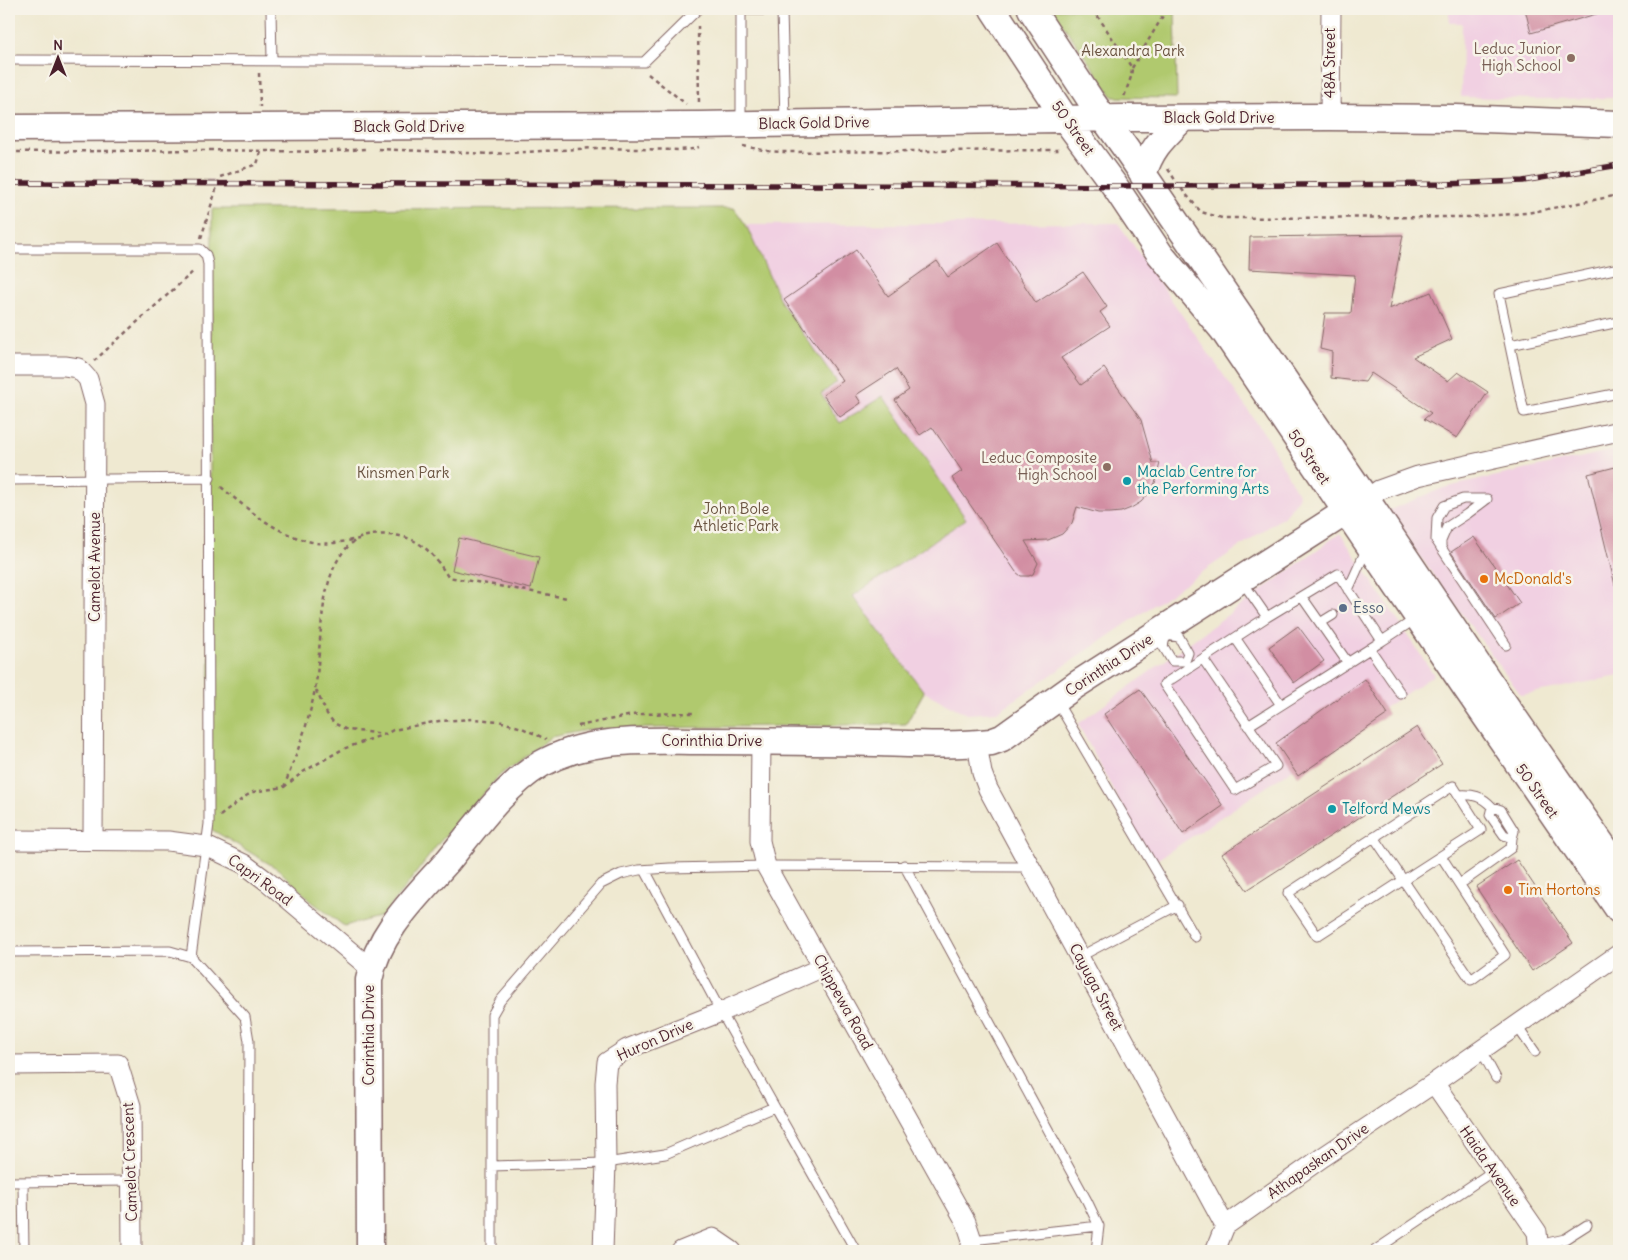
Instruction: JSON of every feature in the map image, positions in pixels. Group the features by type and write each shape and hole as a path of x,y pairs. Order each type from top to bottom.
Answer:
{"main road":[{"name":"50 Street","path":"993,9 1066,120 1160,254 1223,330 1490,683 1619,869"},
{"name":"50 Street","path":"1031,9 1113,110 1356,505 1368,545 1619,910"},
{"path":"1000,120 1023,108 1030,99 1034,87 1032,68"},
{"name":"Black Gold Drive","path":"9,128 700,133 742,135 785,124 1066,120 1113,110 1183,118 1403,117 1619,124"},
{"path":"1147,164 1157,144 1183,118"},
{"name":"Corinthia Drive","path":"370,1251 369,980 371,969 378,950 397,920 490,811 526,775 562,755 595,744 619,741 977,744 991,742 1002,738 1055,700 1165,632 1240,579 1356,505"}],"street":[{"name":"48A Street","path":"1330,117 1331,9"},
{"path":"9,366 65,366 78,368 81,372"},
{"name":"Camelot Avenue","path":"81,372 88,379 95,404 93,840"},
{"path":"1356,505 1379,490 1418,476 1619,431"},
{"name":"Chippewa Road","path":"761,741 760,841 766,866 966,1222 971,1246"},
{"name":"Cayuga Street","path":"977,744 982,773 988,789 1225,1226"},
{"name":"Capri Road","path":"9,840 168,841 206,846 236,860 268,882 371,969"},
{"name":"Athapaskan Drive","path":"1225,1226 1322,1156 1434,1083 1619,954"},
{"name":"Huron Drive","path":"603,1251 606,1163 605,1083 607,1062 627,1049 721,1012 823,967"},
{"name":"Camelot Crescent","path":"9,1065 118,1064 131,1106 132,1251"},
{"name":"Haida Avenue","path":"1434,1083 1493,1171 1537,1232 1539,1248"},
{"path":"1215,1251 1225,1226"},
{"path":"681,1251 713,1238 732,1251"}],"lane":[{"path":"271,9 272,61"},
{"path":"9,60 644,62 698,9"},
{"path":"742,135 741,14 744,10 779,10 782,12 785,124"},
{"path":"9,249 200,249 206,255 208,264 210,478 209,824 191,957"},
{"path":"1619,268 1499,294 1524,412 1619,393"},
{"path":"1510,345 1619,322"},
{"path":"9,480 210,478"},
{"path":"1441,548 1441,541 1447,527 1487,499 1463,499 1444,506 1436,518 1436,540 1441,548 1506,645"},
{"path":"1348,590 1368,545"},
{"path":"1203,659 1276,766 1235,790 1164,684 1187,665 1203,659 1338,574 1348,590 1352,602 1382,641"},
{"path":"1240,579 1267,617"},
{"path":"1302,597 1348,663"},
{"path":"1320,623 1333,615"},
{"path":"1248,726 1418,617"},
{"path":"1165,632 1179,637 1188,653 1187,665 1172,661 1163,646 1165,632"},
{"path":"1236,639 1281,704"},
{"path":"1370,649 1401,694"},
{"path":"1055,700 1178,905 1195,937"},
{"path":"1452,786 1459,795 1481,830 1317,936 1288,893 1452,786"},
{"path":"1459,795 1478,796 1485,800 1492,807 1490,815 1504,835 1512,838 1510,848 1460,884"},
{"path":"1374,837 1471,980 1505,955 1441,856"},
{"path":"492,1251 492,1015 500,1000 601,884 621,874 670,868 766,866 1030,867"},
{"path":"904,866 1087,1201 1099,1226 1096,1251"},
{"path":"644,870 721,1012 856,1251"},
{"path":"1079,957 1178,905"},
{"path":"9,952 170,951 191,957 245,1017 249,1041 248,1251"},
{"path":"1516,1024 1535,1052"},
{"path":"1481,1050 1496,1078"},
{"path":"492,1166 606,1163 665,1154 774,1107"},
{"path":"1374,1251 1493,1171"},
{"path":"9,1182 132,1181"},
{"path":"23,1182 24,1251"},
{"path":"1539,1248 1564,1239 1587,1225"},
{"path":"971,1246 1099,1226"}],"path":[{"path":"9,152 209,150 325,152 370,148 491,154 596,148 693,149 700,133 698,9"},
{"path":"1093,9 1132,68"},
{"path":"1113,110 1131,77 1132,68 1167,9"},
{"path":"634,62 700,133"},
{"path":"742,135 768,151 783,152 1089,151"},
{"path":"81,372 199,266 200,240 220,177 256,164 261,152"},
{"path":"1147,164 1161,158 1179,186 1201,212 1222,218 1468,217 1527,213 1619,195"},
{"path":"210,478 253,514 273,527 293,536 318,543 339,542 376,534 399,535 417,541 432,553 448,577 567,598"},
{"path":"284,787 300,744 315,689 322,609 330,577 341,556 360,538"},
{"path":"315,689 327,714 334,723 347,730 386,734"},
{"path":"209,824 253,792 284,787 303,772 343,748 393,730 439,721 474,718 499,721 522,728 549,741 562,755"}],"shaded area":[{"name":"Leduc Junior High School","path":"1449,9 1619,9 1619,98 1534,99 1461,97 1462,23 1449,23"},
{"name":"Leduc Composite High School","path":"1118,223 1268,439 1299,496 1286,515 997,712 967,714 924,692 853,596 966,519 883,396 840,424 821,394 837,382 781,302 746,225"},
{"path":"1619,449 1619,676 1521,695 1387,511 1443,488"},
{"path":"1340,533 1434,675 1152,863 1078,724"}],"green space":[{"name":"Alexandra Park","path":"1052,9 1175,9 1177,98 1113,97"},
{"name":"Kinsmen Park","path":"734,208 746,225 781,302 837,382 821,394 840,423 883,396 966,519 853,596 924,692 906,724 592,729 551,737 500,775 439,843 383,916 344,926 311,901 278,869 209,828 212,209"}],"building":[{"path":"1525,9 1602,9 1603,12 1531,33"},
{"path":"1403,235 1389,309 1431,292 1452,339 1413,357 1448,381 1458,372 1488,392 1457,438 1424,419 1431,413 1371,373 1365,382 1331,378 1332,352 1320,349 1325,313 1351,313 1355,275 1249,269 1250,237"},
{"path":"997,243 1036,303 1083,272 1107,307 1100,312 1110,326 1061,358 1081,385 1104,368 1141,420 1153,463 1160,463 1155,483 1150,492 1141,502 1131,508 1121,512 1098,513 1077,507 1072,523 1062,534 1048,540 1025,541 1038,563 1033,574 1029,576 1021,576 1016,572 952,478 962,471 932,427 920,435 895,400 909,390 896,369 856,395 861,403 840,417 823,395 843,381 784,300 856,250 888,296 937,261 948,277"},
{"path":"1619,466 1619,584 1615,585 1588,474"},
{"name":"McDonald's","path":"1474,537 1520,603 1496,619 1451,552"},
{"path":"459,538 539,557 531,589 452,570"},
{"path":"1298,626 1324,661 1294,683 1269,647"},
{"path":"1365,679 1388,714 1298,776 1276,743"},
{"path":"1140,689 1223,806 1183,834 1104,714"},
{"name":"Telford Mews","path":"1417,727 1442,764 1247,890 1222,854"},
{"path":"1517,860 1573,943 1532,971 1476,887"}],"railway":[{"path":"9,183 1179,186 1445,184 1523,181 1619,165"}],"place":[{"name":"Leduc Junior High School","path":"1571,58"},
{"name":"Leduc Composite High School","path":"1107,467"},
{"name":"Maclab Centre for the Performing Arts","path":"1127,481"},
{"name":"McDonald's","path":"1484,579"},
{"name":"Esso","path":"1343,608"},
{"name":"Telford Mews","path":"1332,809"},
{"name":"Tim Hortons","path":"1508,890"}],"park label":[{"name":"John Bole Athletic Park","path":"736,518"}]}
